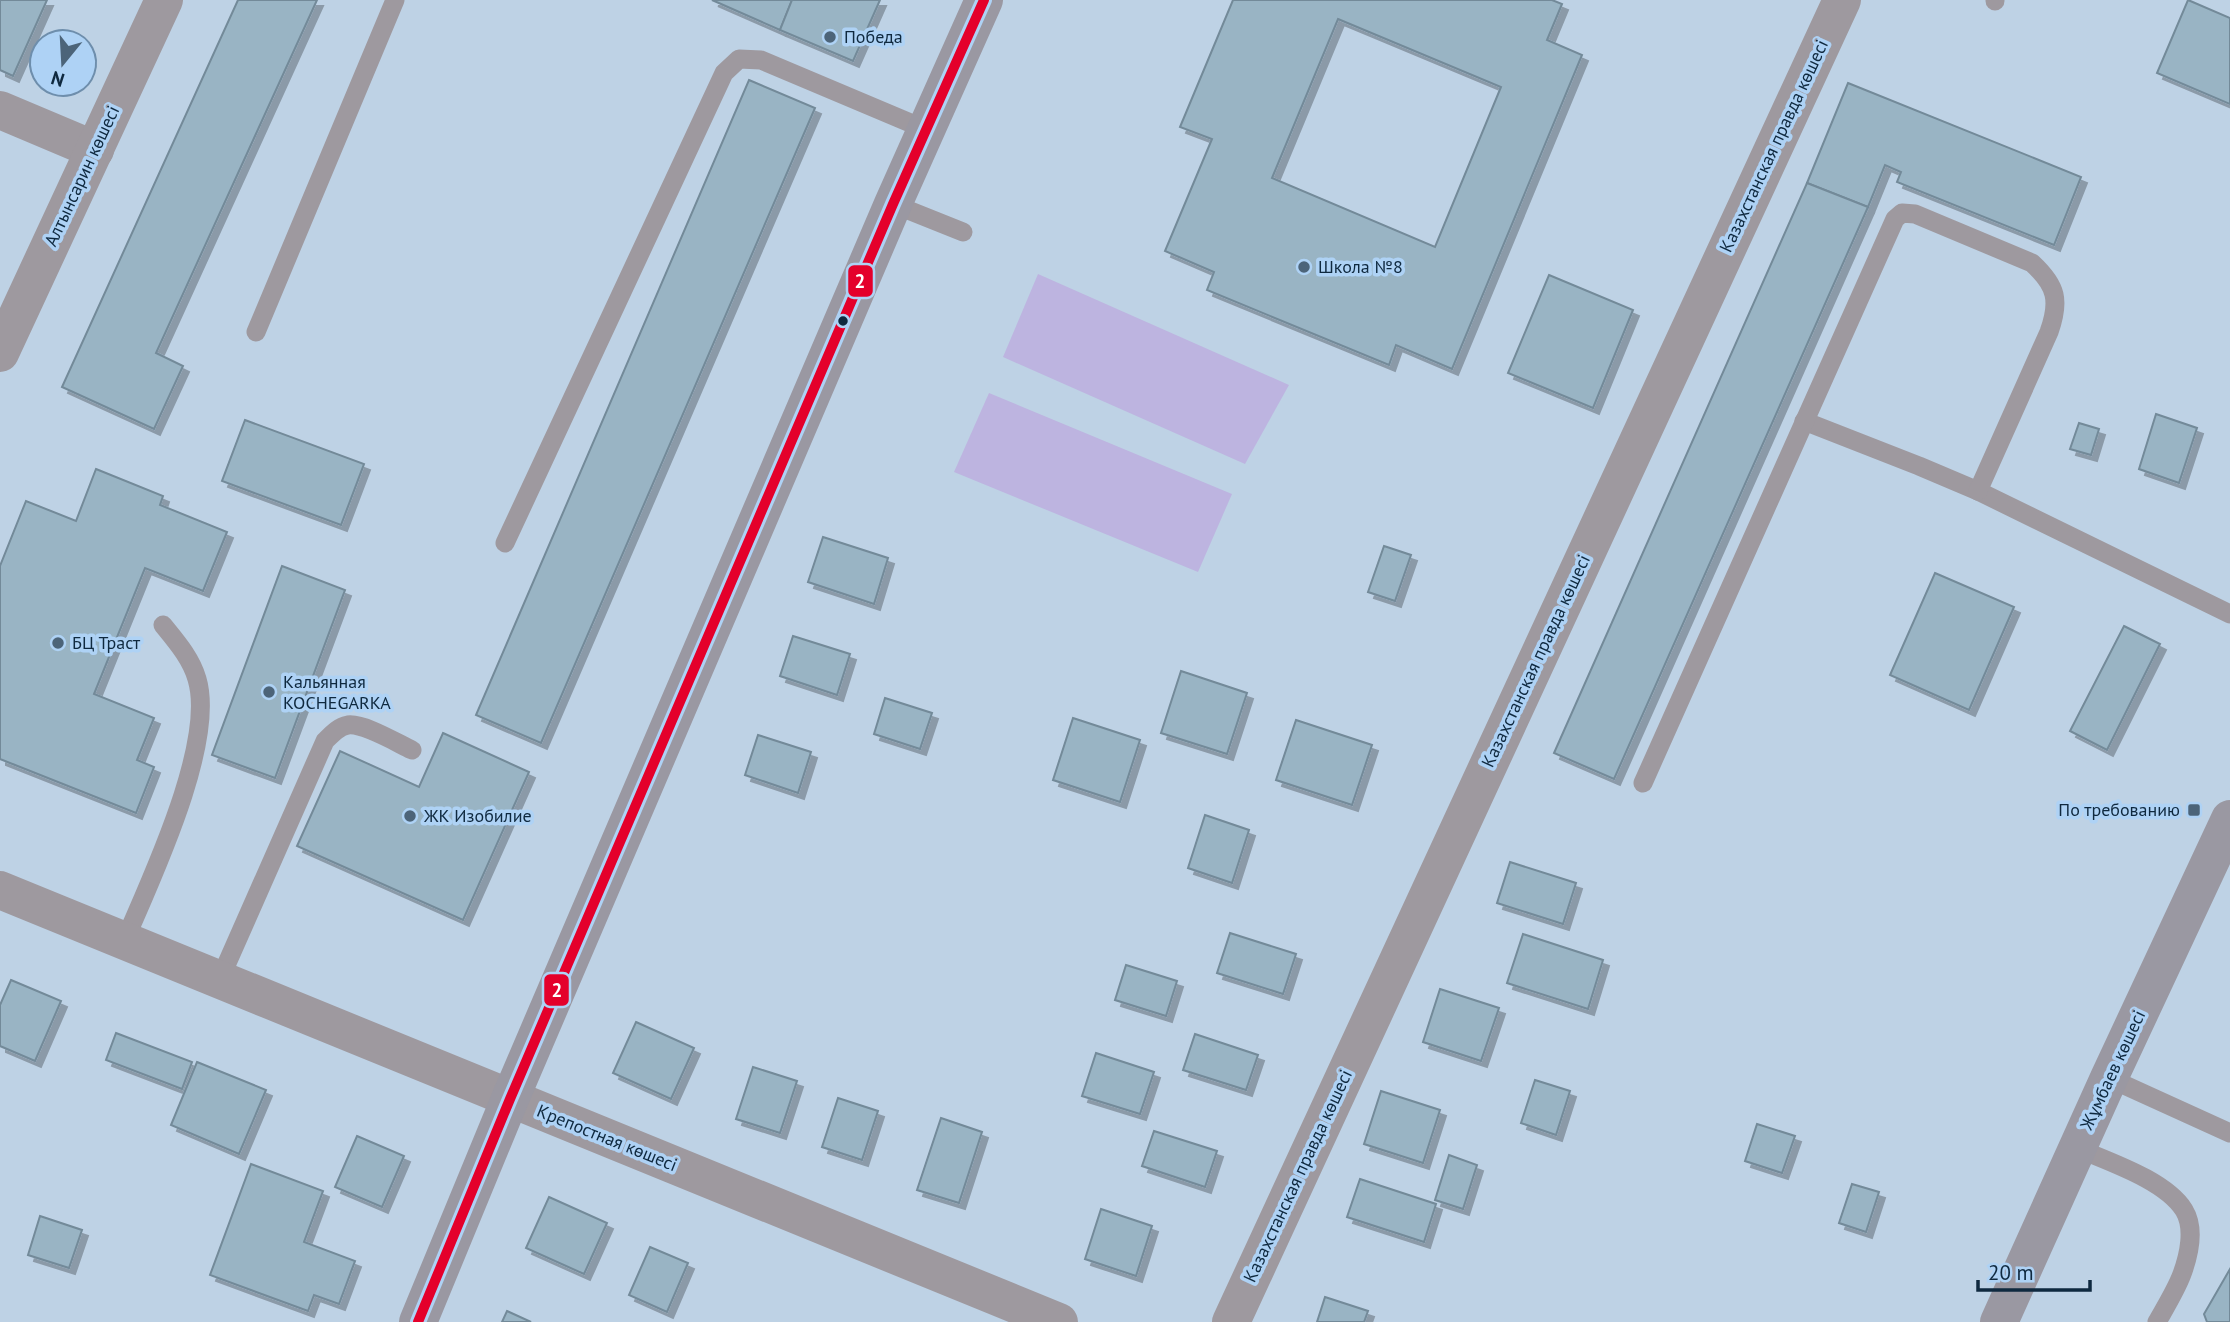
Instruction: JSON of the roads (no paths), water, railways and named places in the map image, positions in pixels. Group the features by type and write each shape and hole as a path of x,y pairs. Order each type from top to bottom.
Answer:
{"main road":[{"path":"418,1322 510,1099 893,204 984,0"},
{"name":"Жұмбаев көшесі","path":"1999,1322 2109,1077 2230,819"}],"street":[{"name":"Алтынсарин көшесі","path":"0,353 164,0"},
{"name":"Казахстанская правда көшесі","path":"1231,1322 1842,0"},
{"path":"0,110 95,150"},
{"name":"Крепостная көшесі","path":"0,890 1059,1322"}],"lane":[{"path":"256,332 395,0"},
{"path":"505,543 724,73 739,58 761,60 927,130"},
{"path":"893,204 963,232"},
{"path":"1643,783 1895,219 1902,214 1915,215 2032,263 2043,273 2056,299 2055,315 2049,332 1979,491"},
{"path":"1804,421 1979,491 2230,614"},
{"path":"125,940 164,850 179,807 200,721 201,697 197,677 185,652 163,625"},
{"path":"220,979 325,741 336,730 350,725 367,729 412,750"},
{"path":"2109,1077 2230,1133"},
{"path":"2077,1148 2149,1181 2169,1194 2185,1211 2191,1230 2188,1252 2182,1274 2157,1322"}],"place":[{"name":"Победа","path":"830,37"},
{"name":"Школа №8","path":"1304,267"},
{"name":"БЦ Траст","path":"58,643"},
{"name":"Кальянная KOCHEGARKA","path":"269,692"},
{"name":"По требованию","path":"2194,810"},
{"name":"ЖК Изобилие","path":"410,816"}]}
